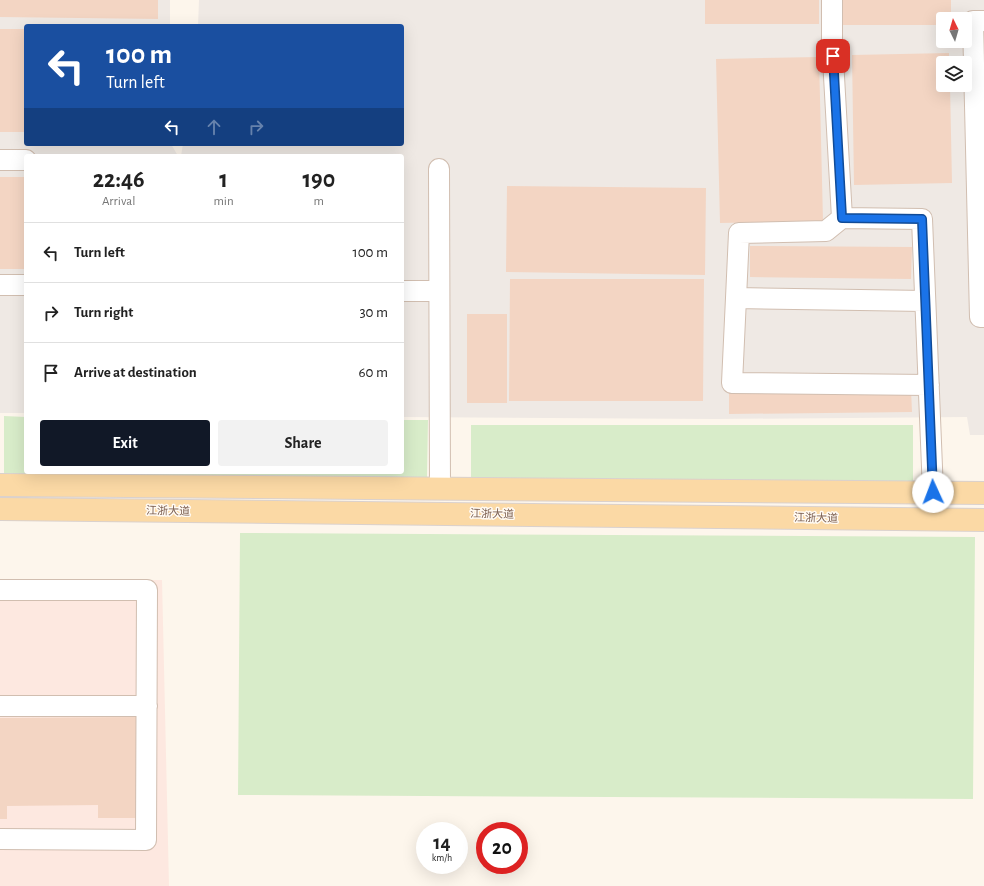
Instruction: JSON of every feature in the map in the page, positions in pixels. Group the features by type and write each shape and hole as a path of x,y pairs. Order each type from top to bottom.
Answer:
{"main road":[{"path":"0,485 984,493"},
{"name":"江浙大道","path":"0,509 984,520"}],"lane":[{"path":"832,0 832,41 842,218"},
{"path":"984,21 974,21 980,317 984,317"},
{"path":"0,160 24,160"},
{"path":"439,169 440,488"},
{"path":"929,385 732,383 739,233 826,231 842,218 922,219 929,385 933,492"},
{"path":"0,285 24,285"},
{"path":"404,291 439,291"},
{"path":"736,298 925,301"},
{"path":"0,590 147,590 146,840 0,839"},
{"path":"0,706 146,706"}],"shaded area":[{"path":"0,0 170,0 170,24 24,24 24,146 172,146 177,154 24,154 24,413 0,413"},
{"path":"199,0 984,0 984,435 970,435 967,417 716,419 404,417 404,154 181,154 183,146 404,146 404,24 198,24"},
{"path":"0,580 162,580 169,886 0,886"}],"green space":[{"path":"4,416 24,417 24,474 404,474 404,420 428,420 427,478 4,474"},
{"path":"471,425 913,425 913,484 471,483"},
{"path":"240,533 975,537 973,799 238,795"}],"building":[{"path":"0,0 158,0 158,19 0,17"},
{"path":"705,0 819,0 819,24 705,24"},
{"path":"837,0 951,0 951,12 936,12 936,25 837,25"},
{"path":"0,29 24,29 24,132 0,132"},
{"path":"949,53 949,56 936,56 936,92 950,92 952,183 854,185 852,55"},
{"path":"819,57 823,221 720,223 716,59"},
{"path":"0,177 24,177 24,269 0,269"},
{"path":"507,186 706,188 705,275 506,272"},
{"path":"750,246 912,247 911,279 750,277"},
{"path":"510,279 704,279 703,401 509,401"},
{"path":"467,314 507,314 507,403 467,403"},
{"path":"911,389 912,412 729,414 729,391"},
{"path":"138,717 139,818 98,818 98,805 7,806 7,819 0,819 0,718"}],"route":[{"path":"833,56 842,218 922,219 933,492"}]}
